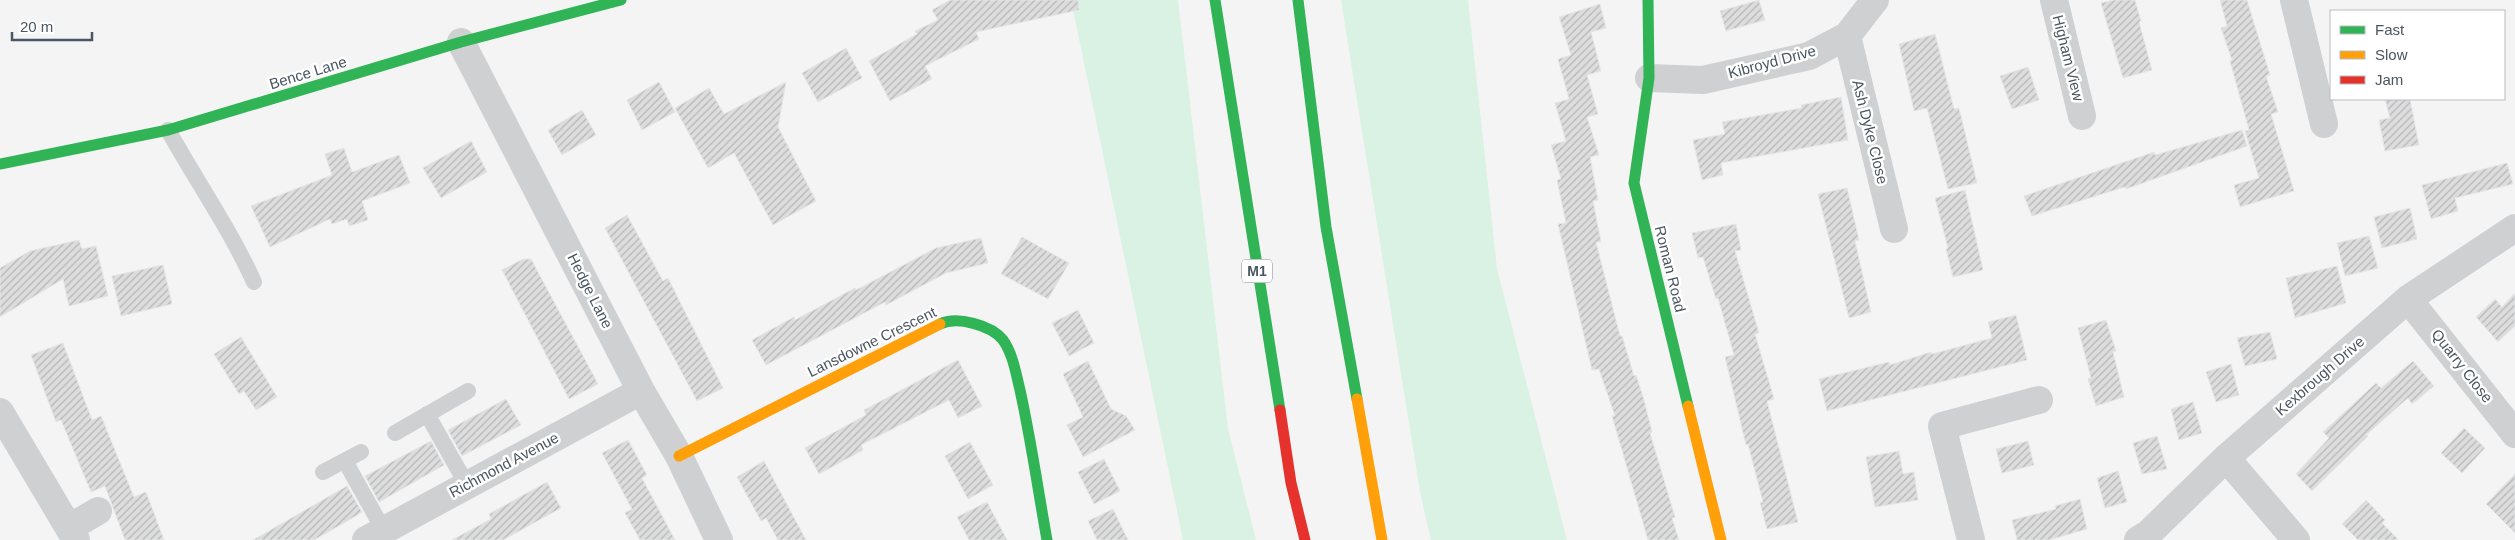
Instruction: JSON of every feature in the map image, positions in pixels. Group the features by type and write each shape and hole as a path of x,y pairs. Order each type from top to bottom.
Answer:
{"main road":[{"name":"Bence Lane","path":"0,164 168,130 461,42 622,0"},
{"name":"M1","path":"1215,0 1291,482 1304,540"},
{"path":"1298,0 1326,227 1382,540"},
{"name":"Roman Road","path":"1648,0 1649,78 1634,183 1721,540"},
{"name":"Lansdowne Crescent","path":"679,456 946,321 981,324 1004,341 1015,368 1047,540"}],"street":[{"name":"Kibroyd Drive","path":"1649,78 1703,80 1809,56 1847,36 1876,0"},
{"name":"Higham View","path":"2054,0 2082,116"},
{"path":"2294,0 2324,124"},
{"name":"Ash Dyke Close","path":"1847,36 1894,229"},
{"name":"Hedge Lane","path":"461,42 641,391 679,456 719,540"},
{"name":"Kexbrough Drive","path":"2138,540 2149,533 2226,458 2408,299 2515,228"},
{"name":"Quarry Close","path":"2408,299 2515,434"},
{"name":"Richmond Avenue","path":"375,535 641,391"},
{"path":"1971,540 1942,426 2039,400"},
{"path":"0,412 73,534 98,512"},
{"path":"2226,458 2296,540"}],"lane":[{"path":"168,130 229,230 254,282"},
{"path":"395,433 468,391"},
{"path":"427,414 466,485"},
{"path":"323,472 361,452"},
{"path":"345,461 375,535"}],"green space":[{"path":"1071,0 1178,0 1228,429 1256,540 1183,540"},
{"path":"1341,0 1468,0 1497,269 1567,540 1431,540 1420,492"}],"building":[{"path":"950,0 1078,0 1079,10 976,32 979,39 925,66 932,79 890,101 869,61 917,34 915,31 938,20 932,10"},
{"path":"1759,0 1765,20 1726,31 1720,11"},
{"path":"2114,0 2135,0 2152,70 2123,78 2101,3"},
{"path":"2220,0 2247,0 2270,75 2266,76 2278,112 2271,114 2294,191 2240,207 2234,185 2259,178 2245,131 2249,130 2230,61 2232,60 2221,28 2227,26"},
{"path":"1600,4 1606,28 1591,32 1601,71 1587,75 1598,114 1587,117 1599,155 1590,157 1598,200 1593,201 1601,242 1596,242 1620,336 1622,336 1634,376 1636,375 1644,400 1652,432 1650,433 1675,517 1672,518 1679,540 1648,540 1612,416 1615,416 1599,369 1592,370 1558,224 1566,223 1557,180 1561,179 1551,145 1566,141 1555,103 1569,99 1558,59 1571,55 1559,17"},
{"path":"1935,34 1954,109 1959,108 1977,183 1948,189 1927,108 1914,111 1899,44"},
{"path":"846,48 862,78 818,102 802,73"},
{"path":"2028,67 2039,100 2012,109 2000,76"},
{"path":"659,82 675,112 642,130 627,100"},
{"path":"786,82 778,127 816,201 773,225 734,153 708,168 675,108 709,88 724,114"},
{"path":"1841,97 1848,140 1721,163 1723,175 1702,180 1693,140 1725,134 1722,122 1802,108 1801,105"},
{"path":"2385,100 2410,100 2419,145 2385,151 2379,120 2390,118"},
{"path":"582,110 596,135 562,155 548,130"},
{"path":"2242,130 2247,146 2126,189 2125,187 2032,216 2024,196 2154,152 2155,155"},
{"path":"471,141 487,172 441,198 423,168"},
{"path":"344,148 352,172 399,155 410,183 362,201 368,220 349,226 347,219 332,224 330,219 270,247 251,206 332,175 325,154"},
{"path":"2507,163 2513,184 2455,198 2458,211 2431,219 2422,185"},
{"path":"1847,188 1859,240 1855,241 1871,312 1849,318 1818,194"},
{"path":"1965,190 1983,270 1953,277 1946,249 1948,248 1935,198"},
{"path":"2410,208 2417,239 2382,248 2374,217"},
{"path":"627,215 663,281 668,278 723,388 697,401 605,228"},
{"path":"1736,224 1741,250 1735,251 1759,333 1755,334 1774,399 1767,401 1798,522 1767,529 1760,503 1763,502 1748,444 1746,445 1725,357 1734,355 1718,298 1716,299 1703,257 1698,258 1692,233"},
{"path":"2369,236 2378,268 2345,276 2337,243"},
{"path":"1022,237 1069,263 1048,299 1001,274"},
{"path":"981,238 988,263 946,273 886,305 885,302 766,365 752,340 794,317 795,320 855,288 856,290 936,248"},
{"path":"79,240 82,249 96,246 108,296 69,306 63,279 0,317 0,268 30,251"},
{"path":"523,259 531,259 598,384 569,399 502,270"},
{"path":"163,265 172,304 121,316 112,276"},
{"path":"2337,266 2346,303 2295,318 2286,278"},
{"path":"2515,293 2515,326 2498,342 2476,317 2495,299 2502,307"},
{"path":"1078,310 1094,343 1069,356 1052,323"},
{"path":"2016,315 2027,360 1827,411 1819,379 1889,362 1890,365 1931,352 1932,354 1992,338 1988,322"},
{"path":"2106,320 2116,351 2113,352 2124,397 2096,406 2088,379 2091,378 2078,328"},
{"path":"2270,332 2277,359 2245,366 2237,338"},
{"path":"241,337 277,397 256,410 244,391 239,394 214,354"},
{"path":"63,343 92,420 101,416 134,497 146,492 164,540 125,540 105,486 91,492 61,420 56,422 31,355"},
{"path":"958,360 982,406 958,418 949,400 861,445 863,450 819,474 805,448 866,415 864,410"},
{"path":"1088,361 1111,409 1126,416 1135,430 1083,457 1067,425 1083,417 1063,374"},
{"path":"2413,361 2434,386 2412,404 2408,398 2366,435 2368,436 2312,491 2296,474 2329,438 2323,432 2376,383 2381,388"},
{"path":"2231,364 2239,395 2216,402 2206,372"},
{"path":"506,399 521,425 462,456 448,430"},
{"path":"2193,402 2202,433 2179,440 2171,409"},
{"path":"2464,428 2485,448 2462,473 2441,453"},
{"path":"2157,436 2167,469 2142,474 2133,443"},
{"path":"628,440 647,475 642,478 675,540 640,540 625,513 632,509 602,453"},
{"path":"431,441 444,465 379,502 365,476"},
{"path":"2028,441 2034,465 2002,473 1996,449"},
{"path":"970,442 993,485 968,499 945,456"},
{"path":"1899,451 1903,474 1914,472 1918,500 1875,507 1866,457"},
{"path":"1104,459 1120,491 1094,504 1078,472"},
{"path":"764,461 806,540 778,540 766,518 761,521 737,477"},
{"path":"2118,471 2127,502 2105,508 2097,478"},
{"path":"2515,474 2515,533 2486,504"},
{"path":"547,482 561,508 503,540 452,540 491,519 489,514"},
{"path":"347,486 362,512 344,523 314,540 253,540"},
{"path":"2080,499 2087,529 2049,540 2017,540 2012,520 2056,509 2055,506"},
{"path":"2366,500 2385,520 2382,523 2399,540 2358,540 2342,524"},
{"path":"987,502 1007,540 969,540 957,517"},
{"path":"1113,509 1128,540 1097,540 1088,521"}],"traffic: fast":[{"path":"0,164 168,130 461,42 621,0"},
{"path":"1215,0 1280,410"},
{"path":"1298,0 1326,227 1357,399"},
{"path":"1648,0 1649,78 1634,183 1688,406"},
{"path":"940,324 955,321 982,326 998,335 1009,351 1014,364 1024,409 1047,540"}],"traffic: slow":[{"path":"679,456 940,324"},
{"path":"1357,399 1382,540"},
{"path":"1688,406 1721,540"}],"traffic: jam":[{"path":"1280,410 1291,483 1305,540"}]}
